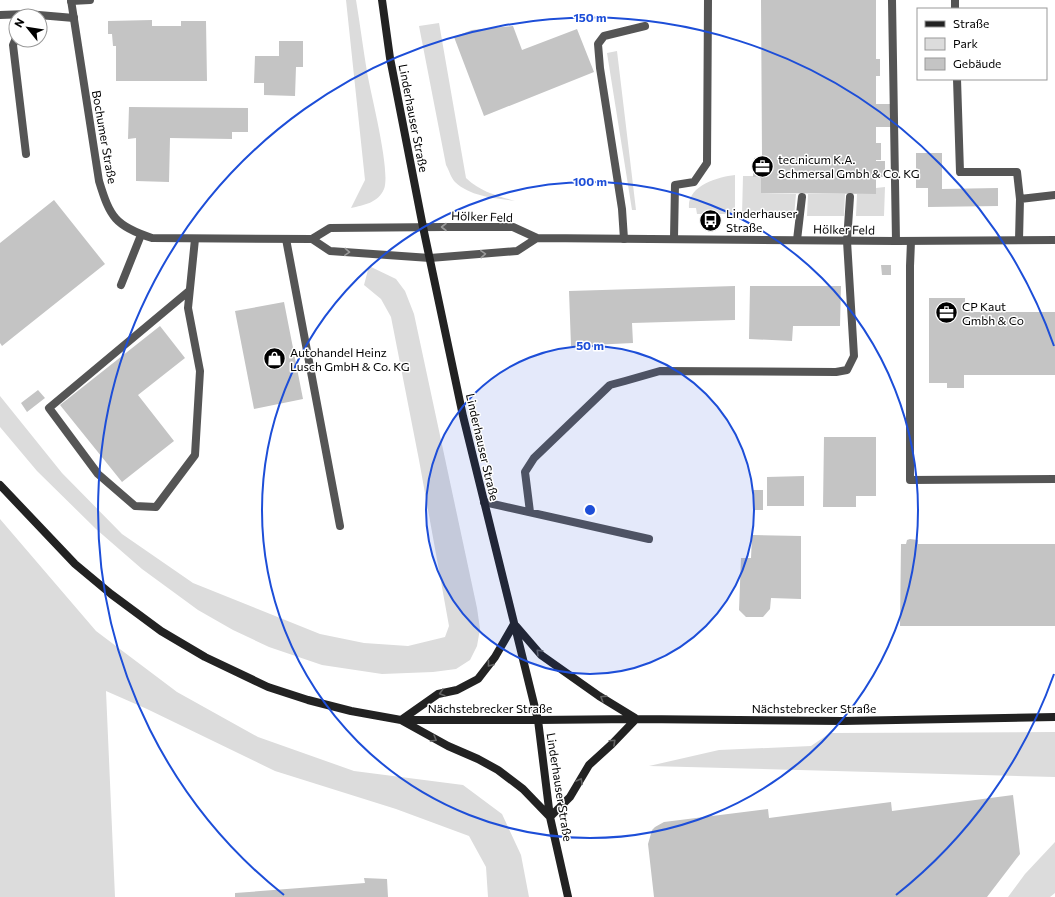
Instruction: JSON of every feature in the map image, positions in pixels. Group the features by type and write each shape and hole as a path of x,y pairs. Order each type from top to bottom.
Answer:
{"main road":[{"name":"Linderhauser Straße","path":"382,0 390,58 423,227 463,416 538,720 550,817 568,897"},
{"name":"Nächstebrecker Straße","path":"0,485 75,564 111,594 161,631 205,657 268,687 308,700 351,711 401,720 636,719 842,721 1055,717"},
{"path":"514,624 541,655 593,692 636,719 589,765 570,797 550,817 523,788 498,770 478,759 448,746 401,720 438,694 457,690 478,679 495,657 514,624"}],"street":[{"path":"71,0 90,0"},
{"name":"Bochumer Straße","path":"71,0 99,181 105,199 114,218 127,228 141,235 152,238 312,239"},
{"path":"674,238 675,185 694,182 707,163 708,0"},
{"path":"892,0 896,241"},
{"path":"48,16 74,18"},
{"path":"624,239 622,209 600,68 598,44 604,36 646,26"},
{"path":"13,48 26,154"},
{"path":"957,80 960,172 1017,172 1020,199 1019,240"},
{"path":"1020,199 1055,195"},
{"path":"797,240 802,197"},
{"path":"530,512 526,472 534,458 610,386 660,371 836,372 847,370 854,356 848,241 850,197"},
{"path":"423,227 330,228 312,239 330,251 430,258 517,251 537,238"},
{"name":"Hölker Feld","path":"423,227 513,227 537,238 674,238 848,241 1055,240"},
{"path":"121,285 141,235"},
{"path":"189,291 49,408 98,474 135,506 156,507 195,455 200,370 188,308 195,239"},
{"path":"286,239 340,526"},
{"path":"911,241 910,480 1055,479"},
{"path":"484,502 650,539"}],"green space":[{"path":"346,0 356,0 367,72 380,133 385,167 384,189 381,194 370,203 351,208 365,180"},
{"path":"439,23 466,178 483,190 515,201 491,198 468,191 455,182 446,165 419,26"},
{"path":"617,51 636,210 632,210 607,53"},
{"path":"735,175 735,214 697,214 696,208 689,208 690,200 698,188 720,178"},
{"path":"743,176 761,176 762,193 796,194 794,217 742,215"},
{"path":"885,187 884,216 856,216 857,194 876,194 876,188"},
{"path":"808,194 845,194 844,216 807,216"},
{"path":"369,266 396,279 405,291 414,314 477,608 480,629 477,646 470,660 456,669 433,672 382,674 322,665 269,647 233,630 198,610 142,569 96,529 37,471 0,427 0,396 62,473 122,534 193,583 320,634 364,643 408,646 445,637 449,626 391,317 381,299 364,285"},
{"path":"0,519 96,631 177,692 258,737 354,771 463,785 502,814 521,855 529,897 488,897 486,867 469,836 396,809 275,771 147,709 106,691 115,897 0,897"},
{"path":"1055,732 1055,777 649,766 719,750 811,746 830,733"},
{"path":"1055,842 1055,893 1050,897 1008,897 1025,874"}],"building":[{"path":"761,0 876,0 876,59 880,59 880,76 876,76 876,104 892,104 892,127 876,127 876,143 881,143 881,160 876,161 885,161 885,177 876,177 876,194 761,193 761,176 753,177 754,158 762,157"},
{"path":"152,20 152,26 181,26 181,21 206,21 207,81 116,81 116,46 113,46 112,34 108,34 108,21"},
{"path":"513,26 522,50 577,29 594,72 484,116 454,37 472,30"},
{"path":"279,41 303,41 303,67 296,67 295,96 264,95 264,83 254,83 255,56 279,56"},
{"path":"129,107 248,108 248,132 232,132 232,139 170,138 169,182 136,181 136,138 128,139"},
{"path":"916,153 942,153 942,189 998,188 998,206 928,207 928,188 916,188"},
{"path":"54,200 105,264 2,346 0,343 0,243"},
{"path":"881,265 891,265 891,275 882,275"},
{"path":"735,286 735,320 632,323 633,343 571,346 569,291"},
{"path":"750,286 841,286 840,326 793,326 792,341 749,339"},
{"path":"929,298 965,298 965,312 1055,312 1055,375 964,375 964,388 947,388 947,383 929,383"},
{"path":"284,302 303,399 254,409 235,311"},
{"path":"160,326 185,358 138,395 174,441 122,482 60,405"},
{"path":"38,390 45,398 27,412 21,403"},
{"path":"824,437 876,437 876,496 856,496 856,507 823,507"},
{"path":"804,476 804,506 767,506 767,477"},
{"path":"753,490 763,490 763,510 753,510"},
{"path":"752,535 801,536 801,599 771,598 770,609 763,617 746,617 739,610 741,558 751,558"},
{"path":"907,540 918,540 918,544 1055,544 1055,626 900,626 901,544 906,544"},
{"path":"1013,795 1020,854 987,897 654,897 648,844 652,830 664,822 768,809 769,818 891,802 892,811"},
{"path":"364,878 387,879 388,897 235,897 235,893 365,883"}],"place":[{"name":"tec.nicum K.A. Schmersal Gmbh & Co. KG","path":"763,166"},
{"name":"Linderhauser Straße","path":"710,220"},
{"name":"CP Kaut Gmbh & Co","path":"946,313"},
{"name":"Autohandel Heinz Lusch GmbH & Co. KG","path":"274,359"}]}
